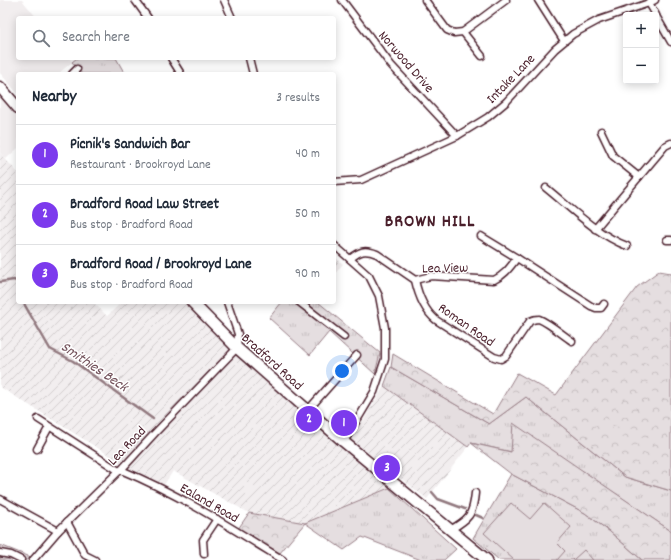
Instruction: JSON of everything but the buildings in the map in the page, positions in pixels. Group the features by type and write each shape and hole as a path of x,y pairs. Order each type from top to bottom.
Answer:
{"main road":[{"path":"0,87 16,106"},
{"name":"Bradford Road","path":"194,304 237,348 344,442 487,560"}],"street":[{"path":"135,0 147,16"},
{"path":"224,0 231,16"},
{"name":"Norwood Drive","path":"342,0 391,65 457,136"},
{"path":"425,0 447,30 454,33 463,32 506,0"},
{"path":"538,0 564,41"},
{"path":"652,2 655,12"},
{"name":"Intake Lane","path":"336,182 361,180 457,136 488,117 506,102 554,49 573,34 599,20 652,2"},
{"path":"659,20 671,42"},
{"path":"463,32 482,56"},
{"path":"172,60 180,72"},
{"path":"249,60 252,72"},
{"path":"74,72 78,69"},
{"path":"601,131 613,156 639,177"},
{"path":"595,229 665,146 671,143"},
{"path":"546,188 595,229 627,246"},
{"path":"481,236 591,306 601,308 604,304"},
{"path":"336,247 369,276 378,296 385,328 385,359 374,392 344,442"},
{"name":"Lea View","path":"350,259 360,252 370,251 415,280 431,276 494,280 501,277 517,258"},
{"name":"Roman Road","path":"415,280 418,293 430,315 494,357 501,359 506,356 530,321 533,319 539,319 572,341"},
{"path":"228,304 238,334 237,348"},
{"path":"302,304 344,337"},
{"name":"Lea Road","path":"33,560 58,531 120,470 237,348"},
{"path":"308,410 357,355"},
{"name":"Ealand Road","path":"38,419 120,470 143,479 181,498 283,560"},
{"path":"37,449 49,427"},
{"path":"450,530 466,521 474,508 475,493"},
{"path":"0,498 58,531"},
{"path":"204,554 203,540 217,519"},
{"path":"67,522 84,556 95,560"},
{"path":"0,553 11,555 21,560"}],"shaded area":[{"path":"0,0 22,0 35,16 16,16 16,60 70,60 72,62 60,72 16,72 16,92 0,73"},
{"path":"0,96 16,115 16,150 6,159 0,153"},
{"path":"0,153 16,171 16,304 95,304 107,316 120,304 187,304 226,345 389,488 305,523 249,513 173,471 164,485 128,467 0,387"},
{"path":"336,258 343,264 336,273"},
{"path":"384,386 468,447 427,499 352,440"}],"green space":[{"path":"74,60 117,60 124,72 80,72 72,62"},
{"path":"659,271 671,273 671,491 625,477 526,397 489,424 391,367 393,354 493,414 517,373 556,395 637,287"},
{"path":"280,304 320,304 380,353 375,374 329,332 310,355 269,318"},
{"path":"391,367 489,424 526,397 625,477 671,491 671,531 513,424 512,452 471,443 468,447 384,386"},
{"path":"513,423 671,531 671,560 642,560 609,531 585,513 511,474 471,443 511,452"},
{"path":"511,474 585,513 609,531 642,560 499,560 473,538"},
{"path":"389,488 456,549 444,560 421,560 362,537 344,550 305,523"},
{"path":"511,503 530,519 544,503 571,527 557,543 565,551 557,560 514,560 484,533"},
{"path":"249,513 305,523 280,553 238,529"},
{"path":"0,545 28,556 28,560 0,560"},
{"path":"584,550 593,560 573,560"}],"waterway":[{"name":"Smithies Beck","path":"0,282 16,281"},
{"name":"Smithies Beck","path":"24,304 50,349 73,361 153,419"},
{"name":"Smithies Beck","path":"387,464 391,462 396,463"},
{"name":"Smithies Beck","path":"432,492 438,499 465,509"},
{"name":"Smithies Beck","path":"476,515 483,518"}],"place":[{"name":"Bradford Road Law Street","path":"309,419"},
{"name":"Picnik's Sandwich Bar","path":"344,423"},
{"name":"Bradford Road / Brookroyd Lane","path":"387,468"}],"district":[{"name":"BROWN HILL","path":"430,220"}]}
